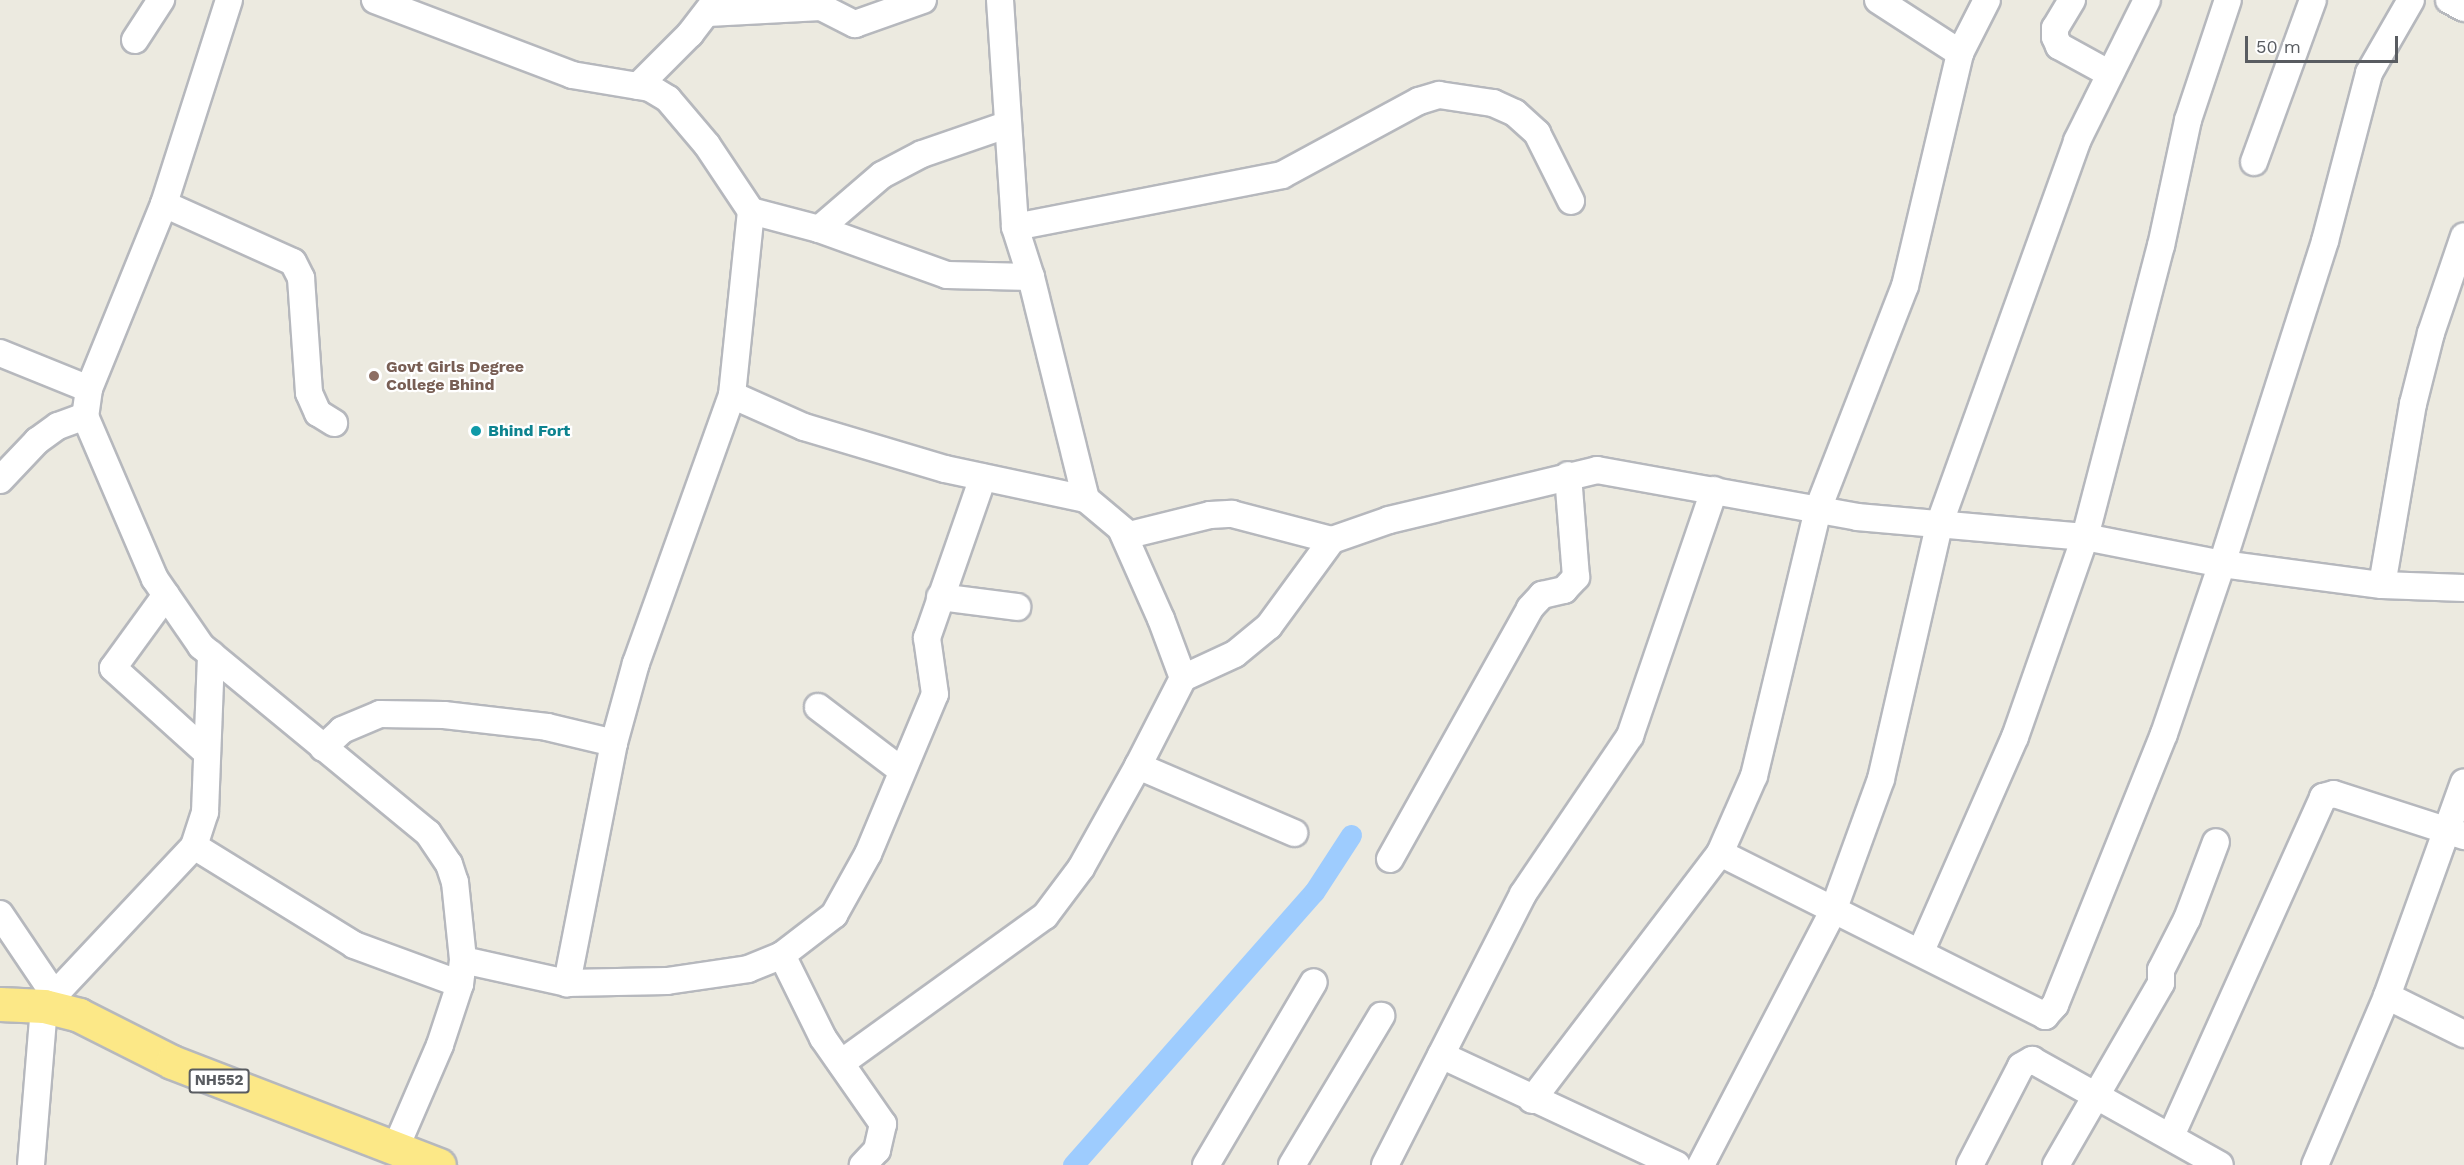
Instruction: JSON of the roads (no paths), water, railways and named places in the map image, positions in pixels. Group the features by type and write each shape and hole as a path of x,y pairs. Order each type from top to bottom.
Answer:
{"highway":[{"name":"NH552","path":"0,1004 49,1000 172,1062 439,1165"}],"street":[{"path":"135,40 161,0"},
{"path":"230,0 164,204 89,389 85,416 155,579 211,654 428,833 444,856 455,882 461,972 440,1045 396,1147"},
{"path":"638,86 712,7 821,8 855,24 923,0"},
{"path":"1000,0 1006,125 1015,227 1031,277 1086,499"},
{"path":"1878,0 1960,53"},
{"path":"1532,1100 1720,854 1754,776 1818,509 1905,286 1960,53 1987,0"},
{"path":"2072,0 2055,28 2055,37 2059,46 2110,75"},
{"path":"1701,1165 1833,911 1881,779 1939,525 2077,141 2147,0"},
{"path":"1921,951 2015,737 2085,537 2161,246 2185,131 2228,0"},
{"path":"2254,162 2313,0"},
{"path":"1720,854 1833,911 1921,951 2045,1016 2055,1005 2164,734 2222,564 2325,240 2369,73 2410,0"},
{"path":"2449,0 2464,8"},
{"path":"383,1 572,75 650,88 668,99 707,145 751,211 732,395 636,663 614,743 567,983"},
{"path":"1015,227 1282,175 1419,101 1439,95 1493,103 1515,113 1537,133 1571,201"},
{"path":"819,229 882,175 922,154 1006,125"},
{"path":"164,204 293,262 301,278 309,393 318,413 334,423"},
{"path":"751,211 819,229 947,275 1031,277"},
{"path":"2382,585 2413,404 2431,333 2464,236"},
{"path":"0,353 89,389"},
{"path":"732,395 804,427 983,477 1086,499 1122,531 1161,619 1183,678"},
{"path":"0,480 37,441 58,426 85,416"},
{"path":"1122,531 1141,535 1210,514 1232,514 1332,540 1389,520 1568,475 1597,471 1714,490 1857,518 2085,537 2222,564 2382,585 2464,588"},
{"path":"1390,859 1530,608 1542,595 1564,590 1576,577 1568,475"},
{"path":"194,846 354,945 461,972 567,983 667,981 748,969 782,956 834,915 868,854 901,770 935,694 927,650 940,597 983,477"},
{"path":"1385,1165 1523,894 1630,736 1714,490"},
{"path":"841,1063 1045,916 1081,868 1138,766 1183,678 1235,654 1269,626 1332,540"},
{"path":"166,595 113,668 205,751"},
{"path":"940,597 1017,607"},
{"path":"49,1000 194,846 205,812 205,751 211,654"},
{"path":"818,707 901,770"},
{"path":"323,748 342,730 380,714 444,715 547,727 614,743"},
{"path":"1138,766 1294,834"},
{"path":"2315,1165 2456,834 2464,782"},
{"path":"2171,1136 2323,797 2334,794 2456,834"},
{"path":"2056,1165 2094,1093 2161,983 2161,970 2187,919 2216,842"},
{"path":"0,914 49,1000 31,1165"},
{"path":"782,956 823,1038 882,1124 882,1140 863,1165"},
{"path":"1206,1165 1314,982"},
{"path":"2387,996 2464,1034"},
{"path":"1292,1165 1381,1016"},
{"path":"1441,1055 1532,1100 1677,1165"},
{"path":"1970,1165 2026,1062 2042,1064 2220,1165"}],"waterway":[{"path":"1073,1165 1314,892 1351,835"}],"place":[{"name":"Govt Girls Degree College Bhind","path":"374,376"},
{"name":"Bhind Fort","path":"476,431"}]}
